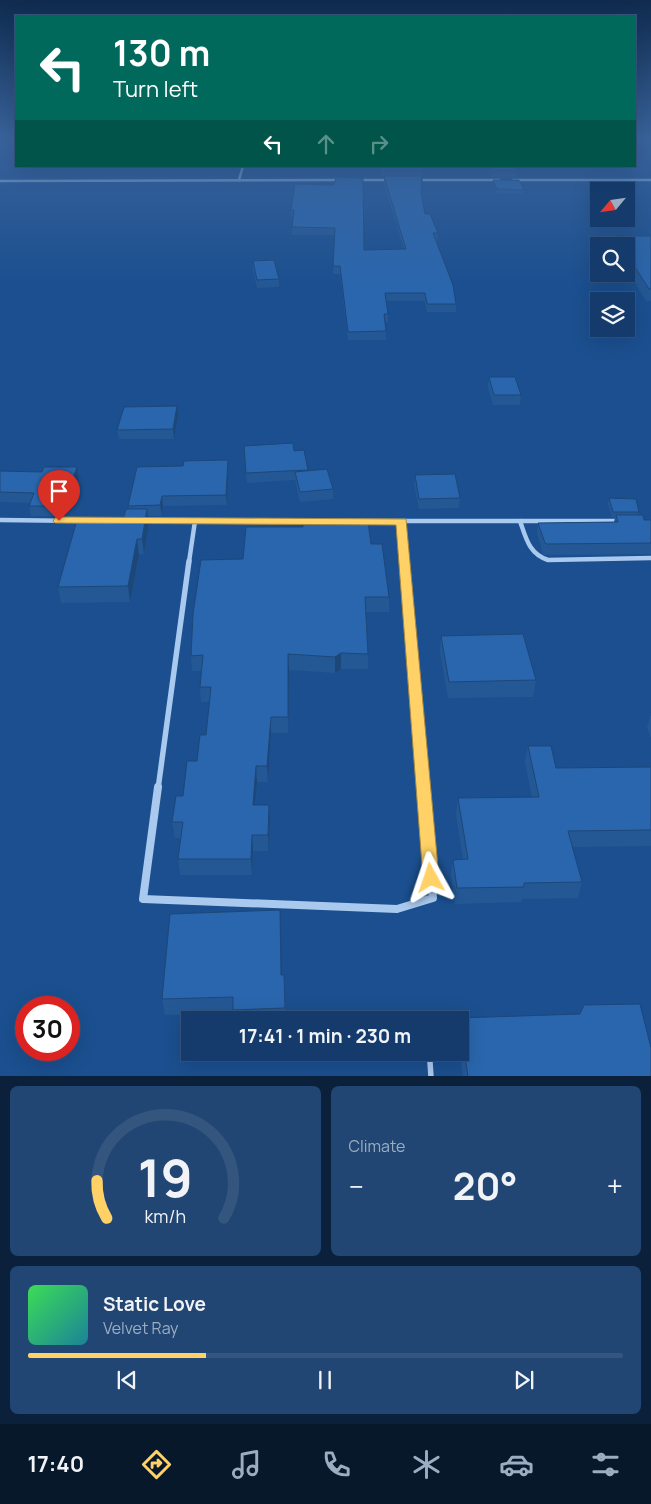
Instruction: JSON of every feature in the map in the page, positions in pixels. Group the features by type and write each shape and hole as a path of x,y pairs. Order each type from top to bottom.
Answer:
{"street":[{"path":"0,520 88,521"},
{"path":"137,521 623,521"},
{"path":"196,521 143,899 397,909 433,898 402,521"},
{"path":"520,521 531,551 538,558 548,560 651,558"}],"lane":[{"path":"430,1062 431,1076"}],"building":[{"path":"295,186 363,186 364,250 406,249 387,186 421,186 425,214 430,214 438,233 433,233 453,285 456,304 427,304 425,293 385,293 388,314 384,314 386,331 348,332 340,266 333,266 335,228 292,227 294,210 291,210"},
{"path":"496,186 522,186 524,190 497,189"},
{"path":"651,236 651,289 649,289 635,267 635,237 617,237"},
{"path":"274,260 279,279 257,280 253,261"},
{"path":"489,377 515,377 521,395 494,395"},
{"path":"177,406 173,429 117,430 124,407"},
{"path":"293,443 294,451 304,450 308,470 246,473 244,446"},
{"path":"228,460 226,495 162,496 160,505 128,506 137,467 183,466 184,461"},
{"path":"44,467 77,467 63,506 29,506 34,493 0,492 0,471 42,472"},
{"path":"327,469 333,489 300,492 295,472"},
{"path":"455,474 460,498 419,499 415,475"},
{"path":"609,498 636,499 639,512 613,512"},
{"path":"126,509 147,509 142,539 137,539 128,586 58,587 77,520 123,520"},
{"path":"616,515 643,515 644,520 651,520 651,543 547,544 538,523 618,522"},
{"path":"368,522 371,544 382,544 389,597 365,597 368,654 341,653 335,657 288,654 288,717 271,717 267,766 256,766 253,805 269,805 268,835 252,835 251,859 178,859 183,822 172,822 176,796 183,796 187,761 197,761 200,735 206,735 211,687 200,687 203,655 191,656 193,614 201,560 243,559 246,527 303,527 303,524"},
{"path":"523,634 536,680 449,682 441,636"},
{"path":"528,746 551,746 556,768 651,767 651,830 568,831 582,882 524,883 524,887 457,888 453,860 468,859 458,798 539,797"},
{"path":"280,910 281,975 284,975 285,1008 233,1010 233,997 162,999 170,914"},
{"path":"640,1004 651,1048 651,1076 468,1076 466,1061 469,1061 469,1018 580,1014 584,1005"}],"route":[{"path":"59,521 402,521 431,878"}]}
